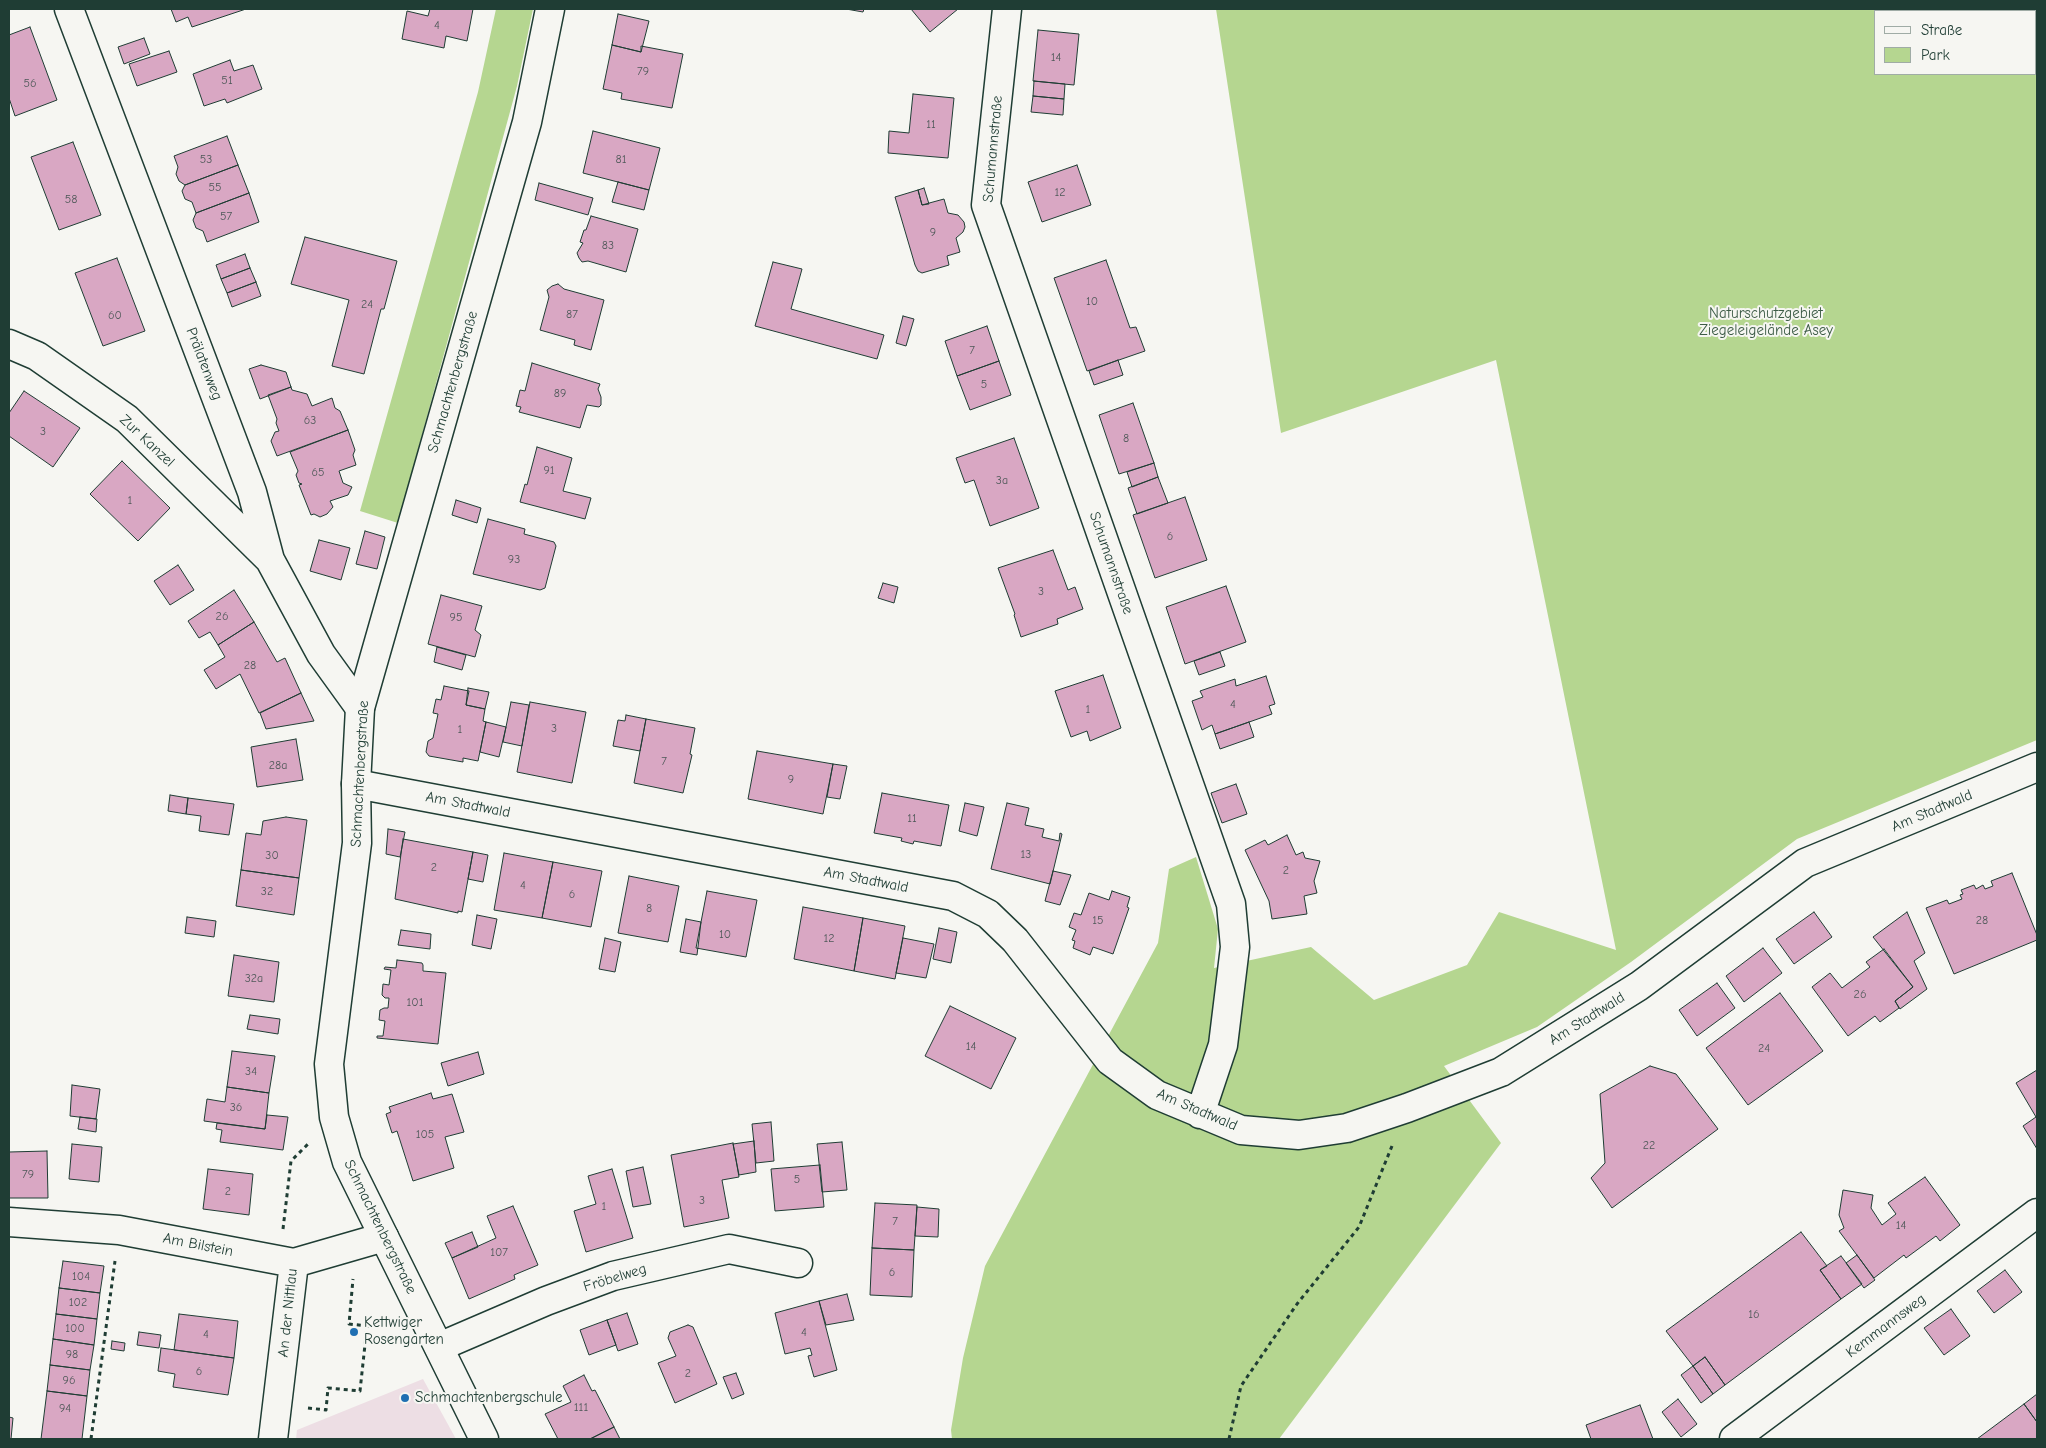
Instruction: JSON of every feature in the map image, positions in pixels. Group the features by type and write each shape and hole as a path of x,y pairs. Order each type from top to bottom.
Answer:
{"street":[{"name":"Prälatenweg","path":"68,9 252,492 270,560 321,654 360,708"},
{"name":"Schmachtenbergstraße","path":"484,1439 348,1162 334,1117 329,1064 357,843 356,784 360,708 527,122 550,9"},
{"name":"Schumannstraße","path":"1007,9 986,206 1231,904 1235,947 1223,1046 1200,1114"},
{"name":"Zur Kanzel","path":"9,344 37,356 127,419 270,560"},
{"name":"Am Stadtwald","path":"356,784 953,896 988,914 1015,940 1110,1061 1157,1094 1241,1130 1299,1135 1347,1128 1407,1108 1501,1072 1639,986 1805,863 2037,767"},
{"name":"Kemmannsweg","path":"1734,1439 2037,1213"},
{"name":"Am Bilstein","path":"9,1222 119,1230 294,1263 384,1237"},
{"name":"Fröbelweg","path":"439,1347 546,1301 613,1276 642,1269 729,1249 798,1263"},
{"name":"An der Nittlau","path":"273,1439 294,1263"}],"path":[{"path":"1229,1439 1242,1386 1297,1304 1359,1227 1407,1108"},
{"name":"An der Nittlau","path":"294,1263 282,1234 291,1161 334,1117"},
{"path":"91,1439 119,1230"},
{"path":"277,1405 326,1410 328,1388 360,1391 367,1326 349,1324 352,1285"}],"shaded area":[{"name":"Schmachtenbergschule","path":"423,1379 456,1439 296,1439 297,1430"}],"green space":[{"path":"496,9 533,9 517,86 398,523 360,511 478,92"},
{"name":"Naturschutzgebiet Ziegeleigelände Asey","path":"1216,9 2037,9 2037,740 1797,839 1631,962 1537,1027 1444,1066 1501,1143 1279,1439 952,1439 951,1430 963,1358 985,1266 1158,943 1169,869 1196,857 1218,929 1214,968 1311,947 1374,1000 1467,965 1499,912 1616,950 1496,360 1281,433"}],"building":[{"path":"171,9 246,9 192,27 188,17 176,22"},
{"path":"430,9 473,9 467,41 446,36 444,48 402,39 407,11 428,16"},
{"path":"846,9 864,9 863,12"},
{"path":"911,9 958,9 930,32"},
{"path":"618,14 649,21 641,52 612,45"},
{"path":"30,27 57,100 15,116 9,98 9,35"},
{"path":"1038,30 1079,34 1074,85 1033,81"},
{"path":"144,38 150,54 124,64 118,47"},
{"path":"612,45 641,52 641,46 683,54 672,108 621,99 622,93 603,89"},
{"path":"169,51 177,72 137,86 129,64"},
{"path":"230,60 234,71 253,65 262,89 227,103 225,99 204,106 193,74"},
{"path":"1034,81 1065,84 1064,99 1033,96"},
{"path":"913,94 954,98 948,158 888,153 889,131 909,133"},
{"path":"1033,96 1064,99 1063,115 1031,112"},
{"path":"593,131 660,148 649,190 583,173"},
{"path":"227,136 238,165 185,185 179,181 176,174 178,167 174,156"},
{"path":"73,142 101,215 59,230 31,157"},
{"path":"238,165 249,193 196,213 192,202 185,199 182,191 185,185"},
{"path":"1077,165 1091,205 1042,222 1028,182"},
{"path":"618,182 649,190 644,210 612,202"},
{"path":"539,183 593,198 588,215 535,200"},
{"path":"924,188 929,204 922,205 918,190"},
{"path":"918,190 922,205 944,199 948,213 958,215 964,222 965,227 963,232 956,238 960,252 947,256 949,265 922,273 918,271 915,265 895,197"},
{"path":"249,193 259,222 207,242 203,231 196,228 193,220 196,213"},
{"path":"591,216 638,229 626,272 588,261 582,262 579,258 577,253 583,243 580,242"},
{"path":"305,237 397,261 384,309 381,309 364,374 332,366 349,300 291,284"},
{"path":"245,254 250,268 221,279 216,265"},
{"path":"117,258 145,331 103,346 75,273"},
{"path":"1106,260 1130,328 1136,327 1145,351 1087,371 1054,278"},
{"path":"773,262 802,269 791,309 884,335 877,359 755,326"},
{"path":"250,268 256,282 227,293 221,279"},
{"path":"256,282 261,296 232,307 227,293"},
{"path":"558,284 564,289 604,300 591,350 574,345 575,340 540,330 549,297 547,290"},
{"path":"903,316 914,319 906,346 896,343"},
{"path":"987,326 999,361 957,376 945,341"},
{"path":"1118,360 1123,375 1094,385 1089,371"},
{"path":"999,361 1011,395 970,410 957,376"},
{"path":"532,363 600,384 598,389 601,405 599,407 587,405 580,428 519,412 521,407 516,406 520,390 525,391"},
{"path":"261,365 286,372 291,387 260,399 249,369"},
{"path":"291,387 292,390 307,394 312,406 332,398 335,408 340,411 348,430 277,456 271,441 275,432 279,431 276,423 277,419 268,395"},
{"path":"24,391 80,428 53,467 9,436 9,413"},
{"path":"1133,403 1154,463 1119,474 1099,415"},
{"path":"348,430 355,450 353,455 356,465 339,471 343,483 352,487 348,495 330,501 333,507 327,514 320,517 314,514 311,515 299,485 302,484 299,483 296,475 298,471 290,452"},
{"path":"1014,438 1039,508 990,526 974,480 965,483 956,458"},
{"path":"537,447 572,458 563,491 591,498 585,519 520,502 525,484 527,485"},
{"path":"122,461 170,508 138,541 90,494"},
{"path":"1154,463 1158,477 1132,487 1127,472"},
{"path":"1158,477 1168,503 1137,514 1128,488"},
{"path":"1185,497 1207,560 1155,578 1133,515"},
{"path":"456,500 481,508 477,523 452,515"},
{"path":"488,519 525,529 524,534 554,542 556,546 545,588 540,590 473,574"},
{"path":"365,531 385,537 377,569 356,564"},
{"path":"319,540 350,548 341,580 310,571"},
{"path":"1053,550 1068,590 1075,587 1083,609 1057,619 1058,624 1021,637 1015,614 998,568"},
{"path":"178,565 194,590 170,605 154,581"},
{"path":"883,583 898,587 894,603 878,598"},
{"path":"1226,586 1246,642 1185,664 1166,607"},
{"path":"234,590 254,622 218,645 210,632 199,638 188,621"},
{"path":"441,595 482,606 475,630 481,635 475,657 428,644"},
{"path":"254,622 277,662 285,658 301,693 259,713 240,674 216,689 204,670 225,657 218,645"},
{"path":"437,647 466,655 462,670 434,662"},
{"path":"1220,652 1225,666 1199,675 1194,661"},
{"path":"1103,675 1121,728 1090,741 1087,731 1071,737 1055,691"},
{"path":"1266,676 1275,704 1269,706 1272,714 1215,734 1212,725 1202,730 1192,701 1203,697 1200,691 1235,679 1236,686"},
{"path":"444,686 469,691 466,705 485,709 483,721 486,722 478,761 463,758 463,762 429,756 426,752 428,741 433,738 438,714 433,713 436,699 441,700"},
{"path":"468,688 489,692 485,709 466,705"},
{"path":"301,693 314,721 266,729 260,713"},
{"path":"511,702 529,705 522,746 503,742"},
{"path":"530,702 586,712 572,783 517,772"},
{"path":"626,715 646,719 640,751 613,746 618,720 625,721"},
{"path":"646,719 695,728 690,754 692,755 683,793 634,783"},
{"path":"486,722 506,727 499,757 480,752"},
{"path":"1249,722 1254,737 1220,749 1215,734"},
{"path":"296,739 303,780 257,787 251,747"},
{"path":"757,751 833,764 823,814 748,799"},
{"path":"833,764 847,766 840,799 827,797"},
{"path":"1236,784 1247,814 1222,823 1211,793"},
{"path":"882,793 949,805 941,846 914,841 913,844 901,841 902,838 874,833"},
{"path":"170,795 188,798 186,814 168,811"},
{"path":"188,798 234,804 229,835 199,831 201,816 186,814"},
{"path":"965,803 984,807 977,836 959,831"},
{"path":"1007,803 1029,808 1025,825 1044,829 1042,837 1059,841 1060,833 1062,834 1050,884 991,869"},
{"path":"286,817 307,820 299,878 241,870 246,833 261,835 263,821"},
{"path":"388,829 405,832 400,857 386,854"},
{"path":"1287,835 1296,855 1303,852 1305,858 1320,861 1314,881 1317,893 1304,896 1307,914 1272,919 1269,901 1245,850 1265,840 1268,845"},
{"path":"403,839 473,852 462,912 458,911 458,913 395,899"},
{"path":"473,852 488,855 483,882 468,879"},
{"path":"504,853 553,862 542,918 494,910"},
{"path":"553,862 602,871 591,927 542,918"},
{"path":"241,870 299,878 294,915 236,906"},
{"path":"1053,871 1071,875 1060,905 1045,901"},
{"path":"2012,873 2037,935 2037,940 1954,974 1926,908 1947,900 1949,904 1962,899 1960,895 1963,894 1961,890 1974,885 1976,889 1983,885 1985,889 1993,886 1991,881"},
{"path":"629,876 679,886 668,942 618,933"},
{"path":"707,891 757,900 746,957 696,948"},
{"path":"1112,891 1130,897 1127,907 1129,908 1113,954 1093,947 1090,955 1073,948 1075,941 1072,940 1076,930 1069,927 1074,913 1081,915 1089,893 1109,900"},
{"path":"803,907 863,918 854,971 794,959"},
{"path":"1814,912 1832,937 1794,964 1776,939"},
{"path":"1907,912 1925,953 1914,961 1927,989 1900,1009 1895,1001 1913,987 1873,937"},
{"path":"477,915 497,919 491,949 472,945"},
{"path":"187,917 216,921 214,937 185,933"},
{"path":"863,918 905,926 895,979 854,971"},
{"path":"686,919 701,922 697,955 680,952"},
{"path":"939,928 957,932 951,963 933,959"},
{"path":"401,930 431,934 430,949 398,945"},
{"path":"605,938 621,942 615,972 599,969"},
{"path":"903,938 934,944 926,978 896,973"},
{"path":"1763,948 1782,973 1744,1002 1726,976"},
{"path":"1884,949 1913,987 1895,1001 1899,1008 1880,1022 1875,1016 1848,1036 1812,987 1830,973 1842,988 1870,967 1866,962"},
{"path":"234,955 279,962 274,1002 228,996"},
{"path":"397,960 422,963 423,971 446,973 438,1044 377,1038 377,1036 383,1036 385,1021 379,1020 380,1010 388,1008 389,998 385,998 382,995 383,984 389,985 391,970 384,969 385,967 396,968"},
{"path":"1717,983 1735,1008 1697,1036 1679,1010"},
{"path":"1780,993 1823,1051 1748,1105 1706,1048"},
{"path":"950,1006 1016,1038 991,1089 925,1056"},
{"path":"250,1015 280,1019 278,1034 247,1029"},
{"path":"232,1051 275,1056 269,1093 227,1087"},
{"path":"478,1052 484,1074 448,1086 441,1063"},
{"path":"1650,1066 1676,1074 1718,1129 1612,1208 1591,1178 1605,1163 1600,1094"},
{"path":"2037,1070 2037,1117 2036,1117 2016,1083"},
{"path":"72,1085 100,1089 96,1119 70,1116"},
{"path":"227,1087 269,1093 265,1129 204,1121 207,1099 225,1102"},
{"path":"431,1093 433,1099 452,1094 464,1132 445,1137 454,1168 413,1181 397,1131 392,1133 386,1114 391,1112 389,1107"},
{"path":"267,1115 288,1117 283,1150 220,1142 222,1130 216,1129 217,1123 265,1129"},
{"path":"80,1117 97,1119 96,1132 78,1129"},
{"path":"2037,1117 2037,1149 2023,1126"},
{"path":"771,1122 774,1161 756,1163 752,1124"},
{"path":"754,1141 756,1172 739,1175 733,1144"},
{"path":"842,1142 847,1190 822,1192 817,1144"},
{"path":"733,1143 739,1177 722,1180 729,1218 684,1227 671,1155"},
{"path":"72,1144 102,1147 99,1182 69,1179"},
{"path":"47,1151 48,1198 9,1198 9,1152"},
{"path":"820,1165 824,1207 775,1211 771,1169"},
{"path":"643,1167 651,1204 633,1207 626,1171"},
{"path":"208,1169 253,1174 249,1215 203,1209"},
{"path":"612,1169 633,1238 586,1252 574,1211 596,1204 588,1176"},
{"path":"1925,1177 1960,1225 1940,1241 1936,1236 1906,1258 1904,1255 1874,1278 1839,1231 1844,1228 1839,1215 1843,1190 1873,1195 1871,1208 1882,1225 1896,1214 1888,1203"},
{"path":"875,1203 917,1205 914,1250 872,1248"},
{"path":"513,1206 538,1265 514,1275 515,1279 469,1299 452,1258 496,1238 487,1216"},
{"path":"917,1207 939,1209 938,1237 915,1236"},
{"path":"472,1232 478,1247 452,1258 445,1243"},
{"path":"1801,1232 1827,1266 1820,1270 1841,1299 1725,1385 1705,1357 1693,1366 1666,1331"},
{"path":"872,1248 914,1250 912,1297 870,1295"},
{"path":"1857,1255 1875,1280 1864,1288 1846,1263"},
{"path":"1841,1256 1862,1284 1841,1299 1820,1270"},
{"path":"63,1261 104,1266 100,1293 59,1288"},
{"path":"2005,1270 2022,1292 1994,1313 1977,1291"},
{"path":"59,1288 100,1293 97,1319 56,1314"},
{"path":"847,1294 854,1320 826,1325 819,1301"},
{"path":"819,1301 837,1370 814,1377 808,1356 812,1355 810,1348 785,1354 775,1313"},
{"path":"1951,1309 1970,1336 1944,1355 1924,1328"},
{"path":"627,1313 638,1344 618,1351 607,1320"},
{"path":"56,1314 97,1319 94,1345 53,1339"},
{"path":"179,1314 238,1321 234,1358 174,1350"},
{"path":"607,1320 616,1345 589,1355 580,1330"},
{"path":"688,1325 693,1327 717,1384 675,1403 658,1363 676,1356 668,1338 670,1332"},
{"path":"139,1332 161,1335 159,1348 137,1345"},
{"path":"53,1339 94,1345 90,1370 50,1365"},
{"path":"112,1341 125,1343 124,1351 111,1349"},
{"path":"161,1348 234,1358 228,1395 173,1387 175,1374 158,1371"},
{"path":"1705,1357 1725,1385 1713,1394 1693,1366"},
{"path":"50,1365 90,1370 87,1396 47,1391"},
{"path":"1693,1366 1713,1394 1701,1403 1681,1375"},
{"path":"736,1373 744,1394 732,1399 723,1377"},
{"path":"584,1375 592,1391 595,1390 614,1427 590,1439 558,1439 545,1414 571,1402 563,1386"},
{"path":"47,1391 87,1396 82,1439 41,1439"},
{"path":"2037,1394 2037,1422 2024,1404"},
{"path":"1678,1399 1697,1424 1681,1437 1662,1412"},
{"path":"2024,1404 2037,1422 2037,1439 1977,1439"},
{"path":"1640,1405 1653,1439 1591,1439 1586,1425"},
{"path":"9,1417 13,1418 11,1439 9,1439"},
{"path":"614,1427 620,1439 590,1439"}],"place":[{"name":"Kettwiger Rosengarten","path":"354,1332"},
{"name":"Schmachtenbergschule","path":"405,1398"}]}
